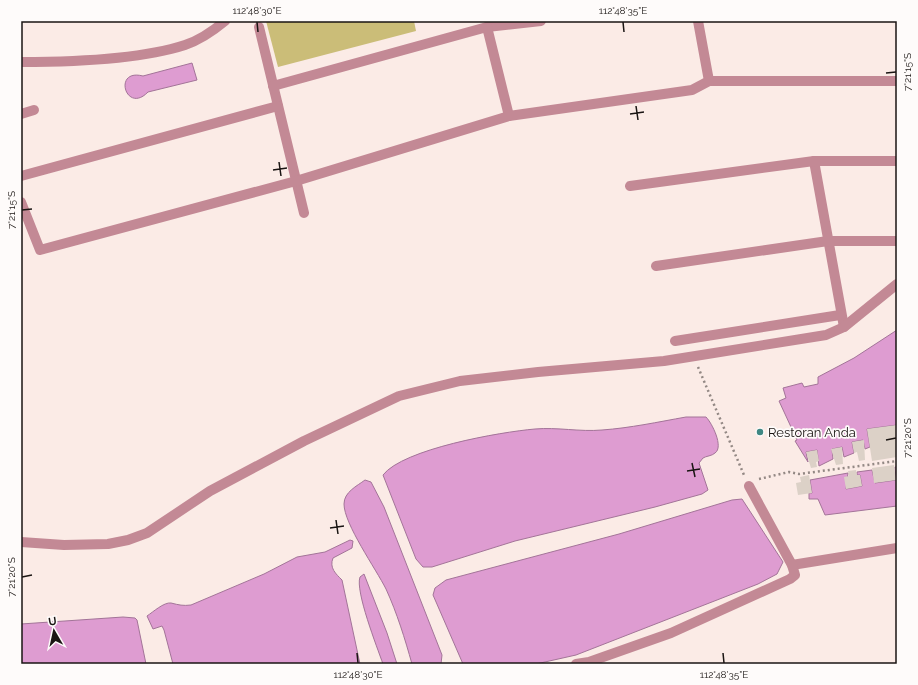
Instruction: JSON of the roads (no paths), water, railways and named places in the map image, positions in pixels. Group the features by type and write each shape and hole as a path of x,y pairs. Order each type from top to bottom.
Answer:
{"street":[{"path":"21,62 133,56 186,44 211,32 225,21"},
{"path":"273,86 487,27 541,21"},
{"path":"698,21 709,81"},
{"path":"259,27 304,213"},
{"path":"487,27 509,116"},
{"path":"21,202 40,250 296,181 509,116 692,90 709,81 897,81"},
{"path":"21,176 278,106"},
{"path":"21,114 34,110"},
{"path":"814,161 840,316 844,327"},
{"path":"630,186 814,161 897,161"},
{"path":"656,266 828,241 897,241"},
{"path":"21,542 64,545 108,544 128,540 147,533 210,491 304,441 400,396 460,381 694,356 826,335 844,327 897,284"},
{"path":"675,341 840,316"},
{"path":"576,664 589,662 671,633 790,579 795,575 792,565 749,486"},
{"path":"792,565 897,548"}],"place":[{"name":"Restoran Anda","path":"760,432"}]}
